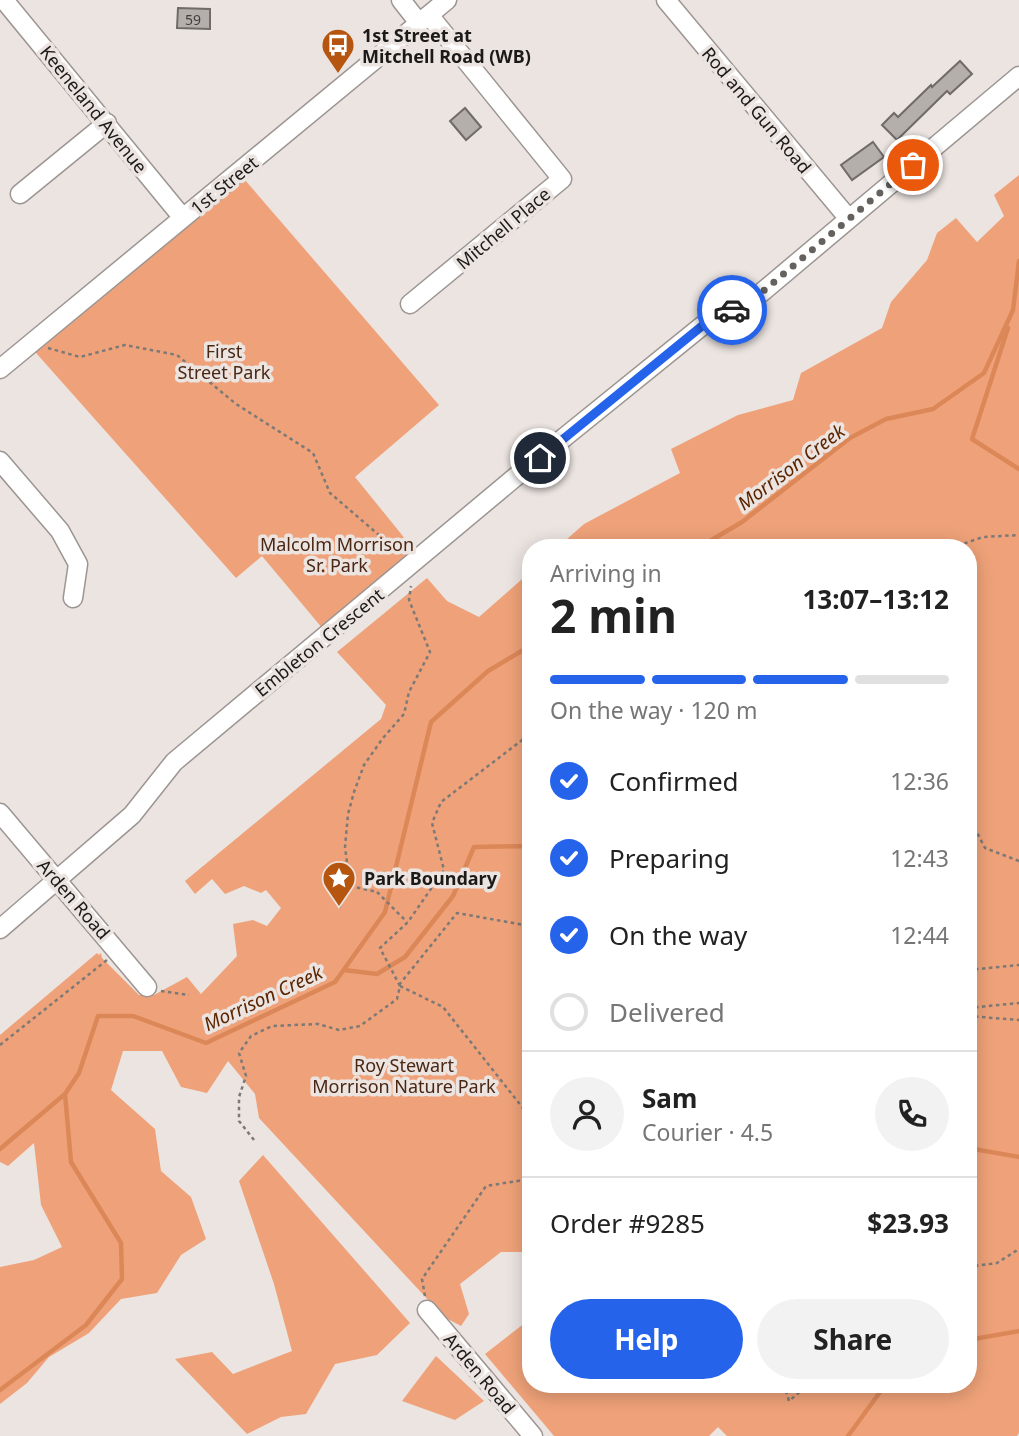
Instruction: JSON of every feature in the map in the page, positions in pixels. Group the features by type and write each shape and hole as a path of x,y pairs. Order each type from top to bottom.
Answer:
{"street":[{"name":"Keeneland Avenue","path":"4,0 183,218"},
{"path":"401,0 424,19"},
{"name":"1st Street","path":"0,369 447,0"},
{"name":"Rod and Gun Road","path":"666,0 849,219"},
{"name":"Mitchell Place","path":"410,304 562,178 424,19"},
{"name":"Embleton Crescent","path":"0,929 132,815 174,762 519,474 702,326 761,293 1019,76"},
{"path":"20,194 107,123"},
{"path":"0,461 60,531 78,564 74,598"},
{"name":"Arden Road","path":"0,813 147,987"},
{"name":"Arden Road","path":"427,1310 533,1436"}],"path":[{"path":"31,344 80,357 125,345 177,355 236,404 313,453 330,493 413,564 409,600 430,652 409,692 404,714 364,765 354,792 348,814 345,847 350,886 339,908"},
{"path":"977,539 1019,535"},
{"path":"522,740 441,803 432,823 444,870 408,922 380,948 400,986 443,1007 522,1107"},
{"path":"977,832 985,848 1019,860"},
{"path":"350,886 377,892 408,922"},
{"path":"254,1140 239,1121 239,1097 246,1076 239,1054 251,1036 272,1026 318,1024 339,1030 360,1026 397,999 400,986 457,914 522,925"},
{"path":"0,1045 119,951"},
{"path":"977,969 1019,965"},
{"path":"147,987 189,995"},
{"path":"977,1007 1019,1003"},
{"path":"977,1017 1019,1020"},
{"path":"427,1310 422,1279 486,1186 522,1180"},
{"path":"977,1266 997,1263 1019,1249"},
{"path":"787,1393 789,1401 798,1393"}],"green space":[{"name":"First Street Park","path":"239,173 439,405 355,477 415,551 323,629 262,556 236,578 29,345"},
{"path":"1019,175 1019,1433 1017,1436 727,1436 718,1427 709,1436 554,1436 485,1354 522,1325 522,1393 977,1393 977,539 567,539 584,524 680,473 671,449 738,415 793,400 801,373 882,328 891,302 927,260 937,233 956,218 977,242 1004,216 994,195"},
{"name":"Roy Stewart Morrison Nature Park","path":"427,578 447,601 479,617 522,579 522,1252 501,1252 460,1284 469,1314 461,1326 444,1317 259,1118 255,1094 228,1061 207,1093 181,1087 162,1051 123,1051 111,1090 155,1129 161,1171 191,1197 206,1239 181,1255 157,1293 121,1299 89,1333 49,1357 27,1383 0,1404 0,1267 34,1260 62,1247 41,1205 34,1143 8,1166 0,1162 0,1035 97,953 101,953 102,958 139,995 154,995 187,977 201,994 237,956 233,924 253,920 267,926 281,908 266,890 261,893 244,886 225,894 212,879 195,894 185,881 381,719 386,705 337,652"},
{"path":"263,1155 410,1323 377,1355 335,1364 306,1414 281,1417 247,1434 175,1359 212,1352 233,1374 292,1351 274,1284 239,1181"},
{"path":"436,1356 484,1401 455,1420 402,1401"}],"building":[{"path":"178,8 210,9 210,29 177,28"},
{"path":"960,61 972,74 950,94 947,91 897,140 882,125 894,113 898,117"},
{"path":"465,108 481,127 466,140 450,121"},
{"path":"873,142 884,157 852,180 841,165"}],"waterway":[{"name":"Morrison Creek","path":"713,539 742,522 850,438 886,419 933,409 984,373 1013,310 1019,261"},
{"path":"1008,328 972,439 1019,469"},
{"name":"Morrison Creek","path":"0,1149 65,1094 79,1073 98,1016 133,1016 206,1043 335,982 385,912 431,722 488,671 522,651"},
{"path":"344,970 377,974 405,957 453,896 474,847 522,846"},
{"path":"0,1390 86,1325 122,1279 121,1243 71,1162 65,1094"},
{"path":"977,1150 1019,1157"},
{"path":"977,1338 1019,1331"},
{"path":"848,1436 879,1393"}],"way so far":[{"path":"732,310 761,293 913,165"}],"place":[{"name":"1st Street at Mitchell Road (WB)","path":"338,75"},
{"name":"Park Boundary","path":"339,908"}],"route":[{"path":"540,458 702,326 732,310"}],"park label":[{"name":"Malcolm Morrison Sr. Park","path":"337,554"}]}
